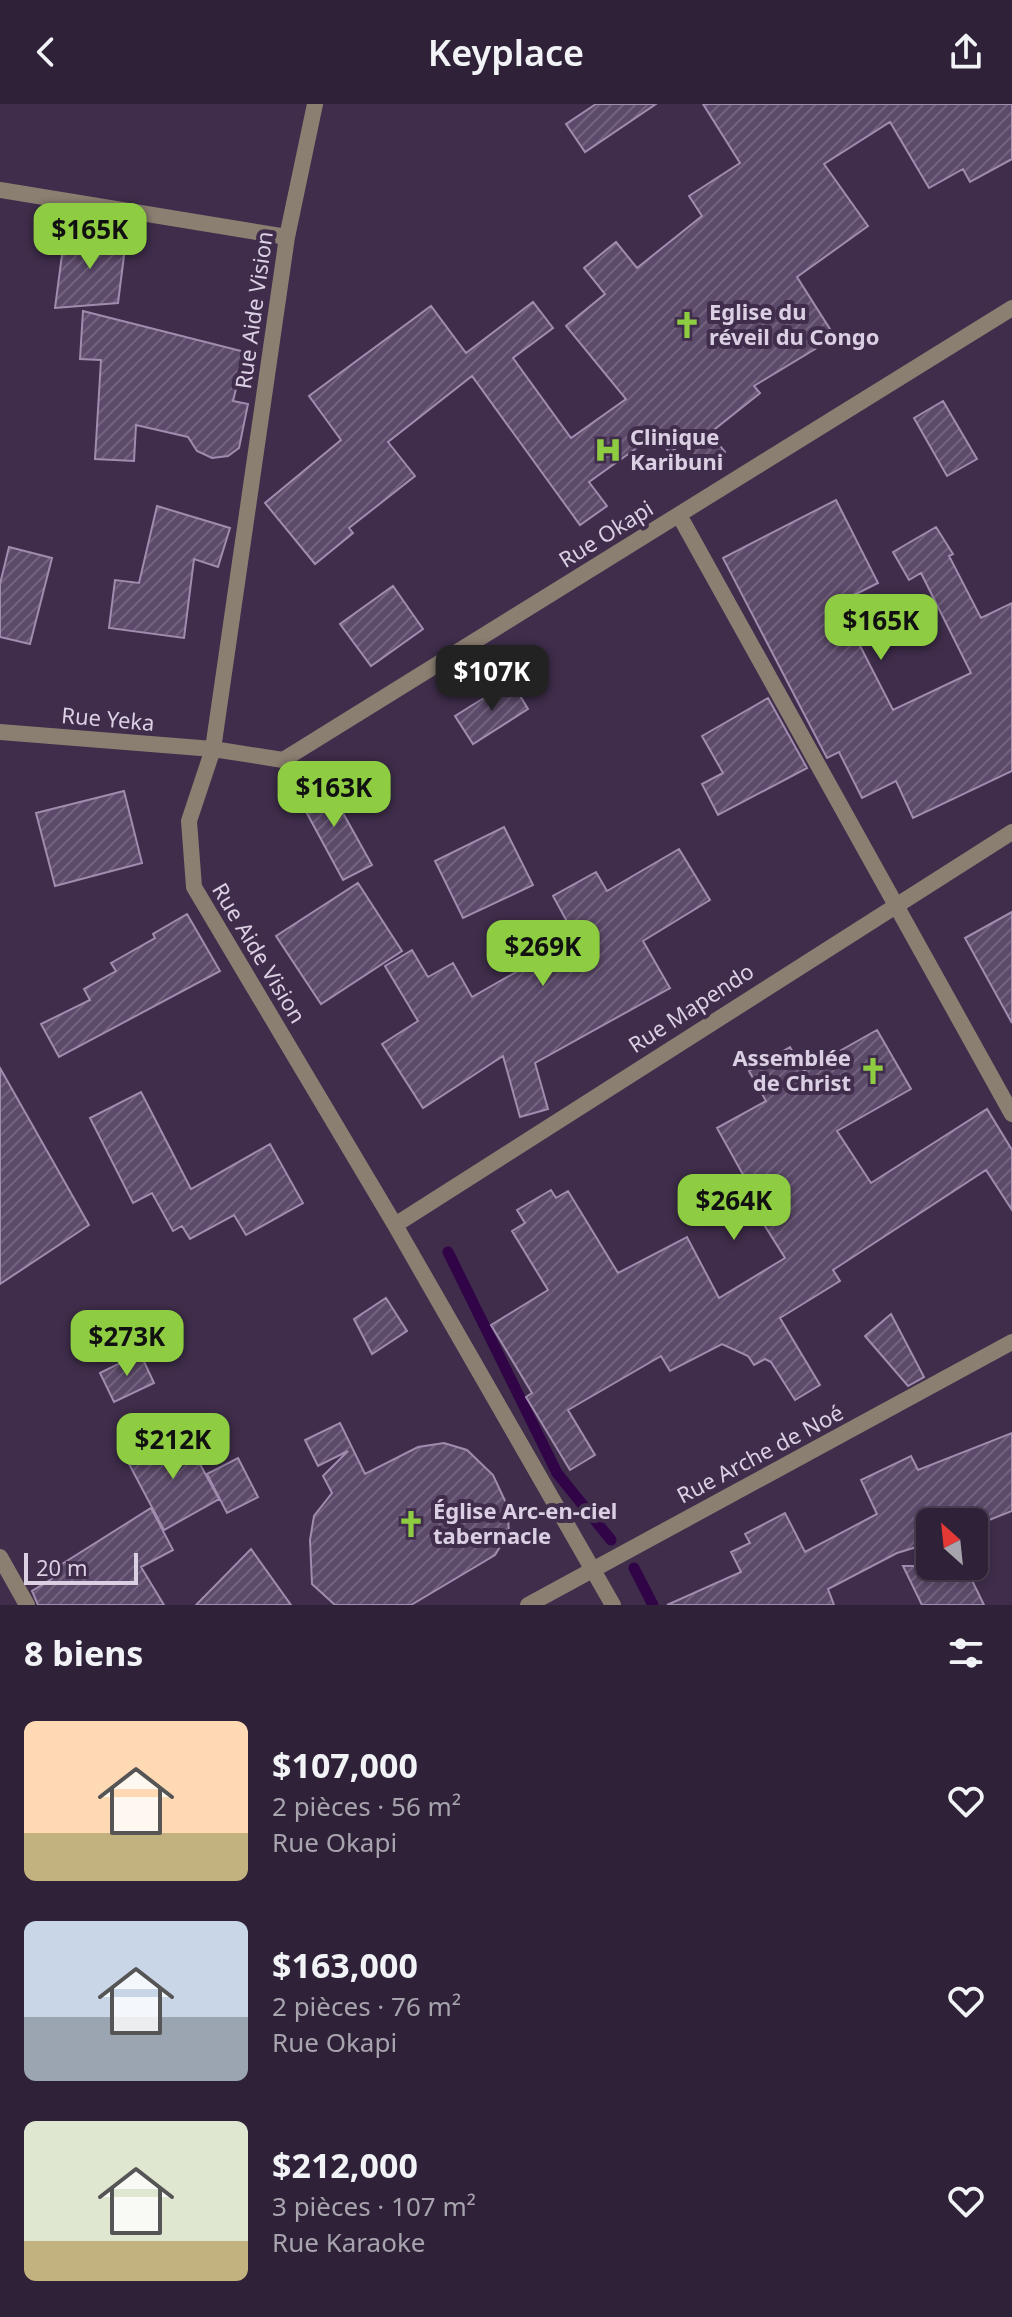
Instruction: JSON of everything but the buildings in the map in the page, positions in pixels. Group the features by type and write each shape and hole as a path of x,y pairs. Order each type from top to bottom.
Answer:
{"street":[{"name":"Rue Aide Vision","path":"315,104 287,237 213,749 189,821 194,887 395,1225 613,1605"},
{"path":"0,190 287,237"},
{"name":"Rue Okapi","path":"213,749 283,760 1012,308"},
{"path":"679,515 1012,1114"},
{"name":"Rue Yeka","path":"0,732 213,749"},
{"name":"Rue Mapendo","path":"395,1225 1012,832"},
{"name":"Rue Arche de Noé","path":"528,1605 1012,1342"},
{"path":"0,1557 27,1605"}],"waterway":[{"path":"448,1252 557,1473 611,1540"},
{"path":"634,1568 653,1605"}],"place":[{"name":"Eglise du réveil du Congo","path":"687,325"},
{"name":"Clinique Karibuni","path":"608,450"},
{"name":"Assemblée de Christ","path":"873,1071"},
{"name":"Église Arc-en-ciel tabernacle","path":"411,1524"}]}
